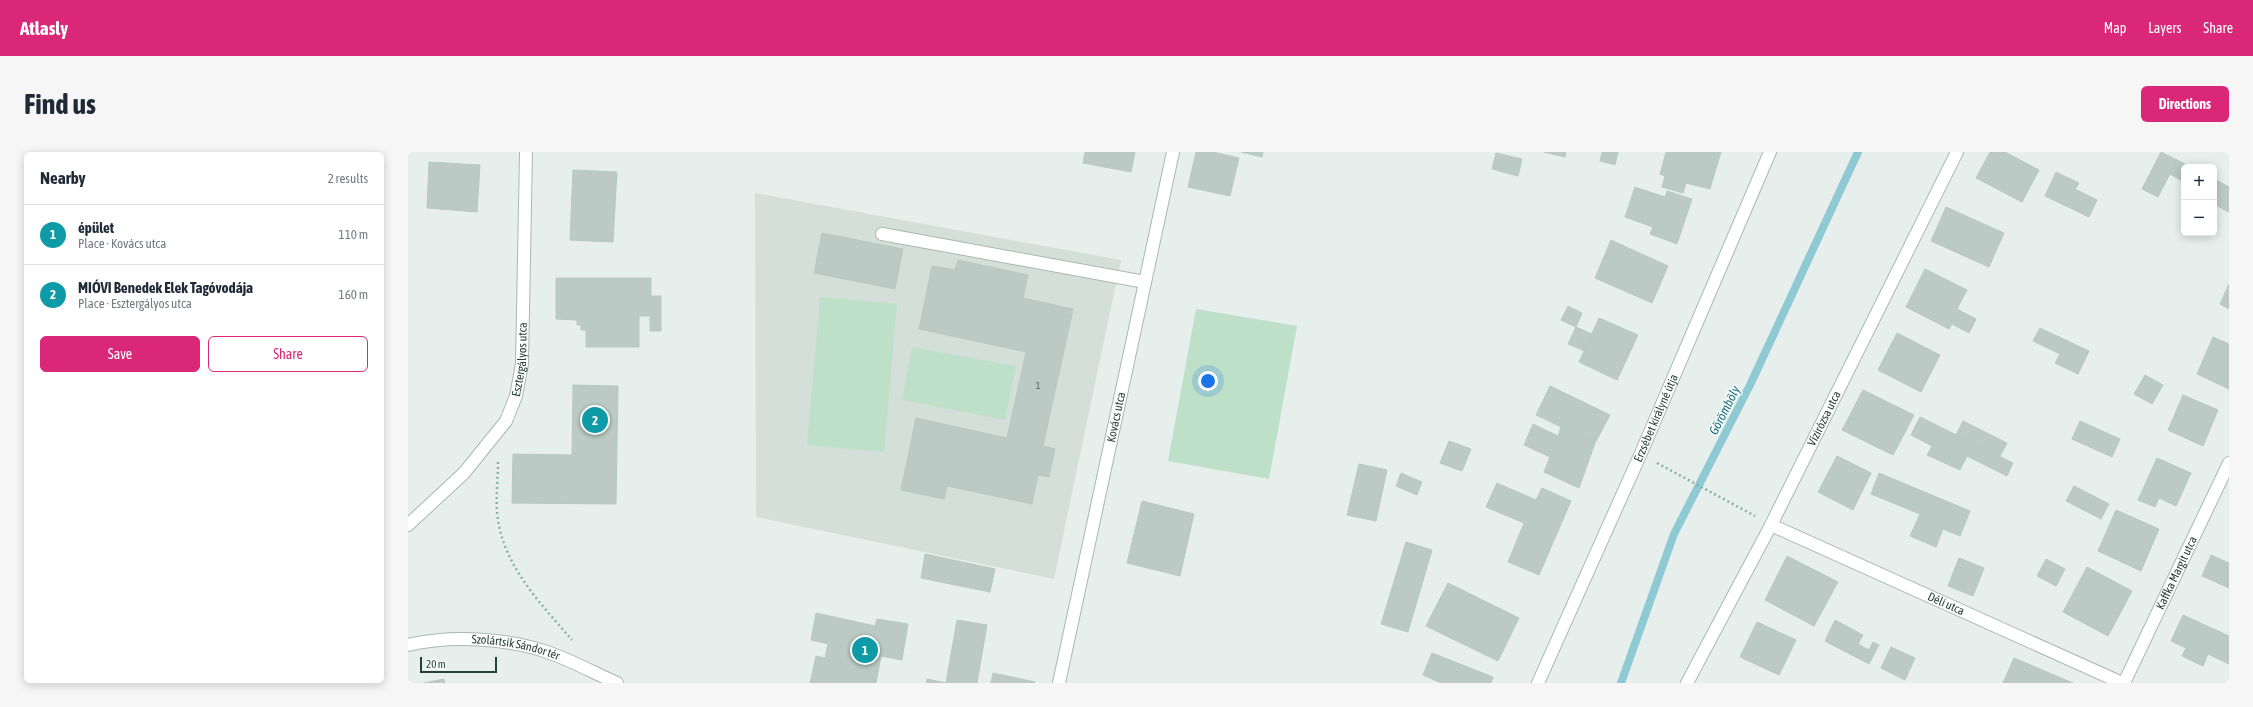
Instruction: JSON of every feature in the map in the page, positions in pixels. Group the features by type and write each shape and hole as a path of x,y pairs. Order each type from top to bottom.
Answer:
{"street":[{"name":"Esztergályos utca","path":"408,525 464,473 506,420 516,396 522,364 526,152"},
{"name":"Kovács utca","path":"1059,683 1173,152"},
{"name":"Erzsébet királyné útja","path":"1538,683 1641,453 1770,152"},
{"name":"Vízirózsa utca","path":"1687,683 1771,525 1957,152"},
{"path":"882,234 1145,282"},
{"name":"Kaffka Margit utca","path":"2123,683 2229,463"},
{"name":"Déli utca","path":"1771,525 2123,683"},
{"name":"Szolártsik Sándor tér","path":"408,645 471,639 510,642 547,652 618,683"}],"path":[{"path":"498,457 498,519 502,537 520,576 532,593 576,644"},
{"path":"1671,471 1726,499 1771,525"}],"shaded area":[{"path":"755,193 1121,260 1054,579 756,517"}],"green space":[{"path":"820,297 897,304 884,452 807,445"},
{"path":"1196,309 1297,326 1269,479 1168,461"},
{"path":"912,347 1016,366 1005,420 902,400"}],"building":[{"path":"1085,152 1135,152 1131,172 1083,163"},
{"path":"1196,152 1213,152 1239,158 1230,196 1188,187"},
{"path":"1241,152 1263,152 1262,157"},
{"path":"1544,152 1566,152 1565,157"},
{"path":"1602,152 1618,152 1615,165 1600,161"},
{"path":"1666,152 1721,152 1710,189 1686,183 1683,193 1662,187 1665,176 1660,174"},
{"path":"1990,152 2005,152 2039,170 2022,202 1976,178"},
{"path":"2161,152 2177,160 2158,197 2142,189"},
{"path":"1496,153 1522,159 1518,176 1492,169"},
{"path":"2177,160 2185,164 2181,164 2181,180 2170,174"},
{"path":"429,162 480,165 477,212 427,208"},
{"path":"573,170 617,172 613,242 570,240"},
{"path":"2056,172 2079,183 2075,189 2097,200 2089,217 2045,196"},
{"path":"2217,181 2229,187 2229,212 2217,206"},
{"path":"1635,187 1665,197 1667,191 1692,199 1677,244 1650,234 1653,227 1625,217"},
{"path":"1946,207 2004,233 1989,267 1931,241"},
{"path":"822,233 903,249 895,289 814,273"},
{"path":"1611,240 1668,266 1652,303 1595,278"},
{"path":"958,260 1028,275 1023,298 1073,309 1043,446 1055,449 1049,477 1038,475 1032,504 947,486 944,499 901,490 916,418 1007,438 1026,352 919,329 932,266 955,270"},
{"path":"1925,269 1967,290 1957,309 1976,319 1969,333 1952,324 1949,329 1906,307"},
{"path":"556,278 651,278 651,296 661,296 661,331 650,331 650,316 639,316 639,347 586,347 586,330 581,330 581,325 577,325 577,320 556,319"},
{"path":"2229,284 2229,309 2220,304"},
{"path":"1568,306 1582,313 1576,327 1561,320"},
{"path":"1599,318 1638,335 1617,380 1579,362"},
{"path":"1576,327 1592,334 1585,351 1568,344"},
{"path":"2040,328 2089,351 2078,374 2055,363 2060,354 2033,341"},
{"path":"1897,333 1940,355 1921,392 1878,370"},
{"path":"2213,337 2229,344 2229,389 2197,374"},
{"path":"2145,375 2163,385 2152,404 2134,394"},
{"path":"573,385 618,386 616,504 512,503 513,454 572,455"},
{"path":"1550,386 1610,415 1595,443 1536,415"},
{"path":"1863,390 1914,415 1893,455 1842,430"},
{"path":"2183,395 2218,410 2203,446 2168,430"},
{"path":"1920,417 2013,463 2007,476 1967,456 1960,470 1927,455 1932,446 1911,435"},
{"path":"1963,421 2007,443 2000,456 1956,435"},
{"path":"2080,421 2120,439 2112,457 2072,439"},
{"path":"1533,424 1558,436 1561,427 1595,443 1579,488 1544,472 1550,457 1524,445"},
{"path":"1449,441 1471,449 1462,471 1440,463"},
{"path":"1837,456 1871,473 1853,510 1818,492"},
{"path":"2157,458 2191,473 2176,506 2159,498 2155,507 2138,500"},
{"path":"1359,464 1387,470 1376,521 1347,515"},
{"path":"1401,473 1422,482 1417,495 1396,486"},
{"path":"1879,473 1970,511 1960,536 1943,529 1936,547 1910,536 1920,514 1871,494"},
{"path":"1497,483 1536,500 1542,488 1571,501 1539,575 1508,562 1524,523 1486,507"},
{"path":"2074,486 2109,504 2101,519 2066,501"},
{"path":"1142,501 1194,514 1180,576 1127,563"},
{"path":"2116,510 2159,529 2141,571 2098,551"},
{"path":"1406,542 1432,550 1408,632 1381,624"},
{"path":"925,554 995,569 990,592 921,578"},
{"path":"2211,555 2229,563 2229,588 2202,576"},
{"path":"1787,556 1838,582 1814,626 1765,600"},
{"path":"1959,558 1984,568 1973,596 1948,586"},
{"path":"2046,559 2065,569 2056,586 2037,576"},
{"path":"2087,567 2132,591 2108,636 2063,612"},
{"path":"1448,583 1519,618 1498,661 1426,626"},
{"path":"816,613 875,626 877,619 908,624 902,660 881,656 876,683 810,683 816,656 825,658 828,644 811,640"},
{"path":"2183,615 2229,636 2229,664 2208,654 2203,666 2182,656 2186,648 2171,641"},
{"path":"957,620 987,625 977,683 946,683"},
{"path":"1835,620 1863,635 1858,644 1869,650 1873,642 1879,645 1869,664 1825,641"},
{"path":"1757,622 1796,640 1779,675 1740,657"},
{"path":"1891,647 1915,658 1905,680 1881,668"},
{"path":"1432,653 1493,677 1491,683 1441,683 1423,675"},
{"path":"2014,658 2073,683 2003,683"},
{"path":"993,673 1035,682 1035,683 991,683"},
{"path":"444,679 445,683 424,683"},
{"path":"927,679 946,683 926,683"}],"waterway":[{"name":"Görömböly","path":"1621,683 1674,534 1751,383 1858,152"}],"place":[{"name":"MIÓVI Benedek Elek Tagóvodája","path":"595,420"},
{"name":"épület","path":"865,650"}]}
